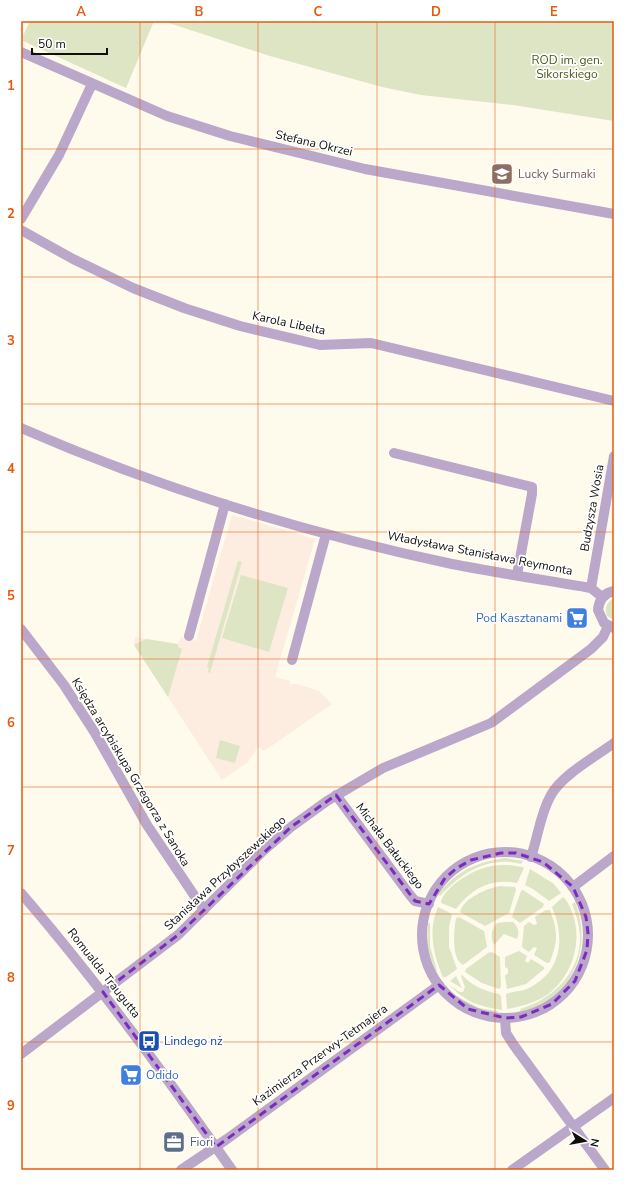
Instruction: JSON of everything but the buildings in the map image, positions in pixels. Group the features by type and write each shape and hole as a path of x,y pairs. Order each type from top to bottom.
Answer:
{"street":[{"name":"Stefana Okrzei","path":"21,52 178,120 288,151 365,169 614,214"},
{"path":"21,219 59,155 92,84"},
{"name":"Karola Libelta","path":"21,230 73,259 133,288 184,308 240,326 320,345 371,343 614,401"},
{"name":"Władysława Stanisława Reymonta","path":"21,428 123,469 225,504 326,534 429,559 517,576 592,588"},
{"path":"394,453 532,487 517,576"},
{"name":"Budzysza Wosia","path":"592,588 614,456"},
{"path":"189,636 225,504"},
{"path":"292,660 326,534"},
{"path":"592,588 602,597"},
{"path":"611,627 602,620 598,610 602,597 609,592 614,591"},
{"name":"Stanisława Przybyszewskiego","path":"21,1054 165,945 204,910 263,851 291,827 336,795 383,768 491,723 591,649 611,627"},
{"name":"Księdza arcybiskupa Grzegorza z Sanoka","path":"21,629 64,685 95,733 150,831 204,910"},
{"path":"531,857 543,814 551,795 562,782 614,743"},
{"name":"Michała Bałuckiego","path":"336,795 415,901 429,904"},
{"path":"516,853 531,857 554,868 572,887 581,901 586,917 588,933 587,950 582,966 575,980 564,993 547,1007 521,1017 505,1018 486,1016 457,1003 439,985 430,970 425,954 422,938 424,920 429,904 445,878 457,868 471,860 485,855 516,853"},
{"path":"572,887 614,856"},
{"name":"Romualda Traugutta","path":"21,893 103,992 232,1170"},
{"name":"Kazimierza Przerwy-Tetmajera","path":"181,1170 216,1147 439,985"},
{"path":"505,1018 506,1033 513,1044 605,1170"},
{"path":"512,1170 614,1098"}],"highlighted area":[{"path":"336,795 415,901 429,904 445,878 457,868 471,860 501,853 516,853 543,862 573,887 586,917 588,933 587,950 575,981 552,1004 521,1017 505,1018 468,1009 439,985 216,1147 103,992 178,935 291,827"}],"shaded area":[{"path":"232,515 315,539 275,677 290,681 290,684 297,684 319,691 332,704 264,751 258,747 248,762 222,780 134,645 135,637 178,644 181,637 196,641"}],"green space":[{"path":"30,21 154,21 126,88 21,40"},
{"name":"ROD im. gen. Sikorskiego","path":"163,21 614,21 614,121 513,105 421,95 382,87 270,56"},
{"path":"238,561 242,562 210,673 208,672 209,668 207,667"},
{"path":"241,575 288,588 269,652 222,638"},
{"path":"614,598 614,620 607,616 606,608 608,603"},
{"path":"146,639 178,644 178,647 182,649 168,697 134,645"},
{"path":"220,740 240,746 235,763 216,758"},
{"path":"505,858 523,861 521,864 497,862 486,864 466,873 440,896 438,894 460,873 485,862"},
{"path":"509,865 524,868 517,883 490,883 475,890 456,909 441,903 446,892 458,881 472,873 490,866"},
{"path":"530,869 554,884 561,893 549,901 525,885"},
{"path":"499,886 515,887 516,890 509,913 485,926 460,912 462,907 470,898 488,889"},
{"path":"523,890 544,904 543,907 520,923 512,917 521,891"},
{"path":"563,897 570,908 576,925 576,946 570,966 559,983 547,995 531,1003 507,1009 506,994 527,989 547,974 554,964 558,954 559,931 552,907"},
{"path":"575,902 580,920 582,937 579,954 574,970 565,985 553,997 538,1006 521,1013 520,1009 545,998 556,989 573,968 578,956 580,942 579,925 572,904"},
{"path":"438,907 452,914 449,927 449,947 457,969 446,977 443,977 434,951 433,924"},
{"path":"546,910 550,910 556,930 556,942 553,954 550,962 547,963 534,955 537,948 534,947 529,952 522,946 524,926 529,922 534,925 537,924 535,917"},
{"path":"459,917 484,931 487,947 463,965 459,962 454,944 456,918"},
{"path":"513,922 518,929 517,939 504,934 494,945 492,939 493,929 497,923"},
{"path":"428,923 430,923 430,946 436,972 427,948"},
{"path":"519,951 527,956 525,961 528,963 531,959 544,967 544,969 526,984 507,989 505,976 508,973 508,969 505,967 505,957"},
{"path":"492,952 500,957 501,987 499,989 482,983 465,972 466,969 488,953"},
{"path":"462,975 479,988 499,994 501,996 502,1010 479,1005 461,996 455,991 449,985 460,992 463,992 465,987 461,976"},
{"path":"456,976 462,988 450,981"},
{"path":"451,993 479,1008 498,1011 497,1015 472,1009 451,995"}],"place":[{"name":"Lucky Surmaki","path":"502,174"},
{"name":"Pod Kasztanami","path":"577,618"},
{"name":"Lindego nż","path":"149,1041"},
{"name":"Odido","path":"131,1075"},
{"name":"Fiori","path":"174,1142"}]}
